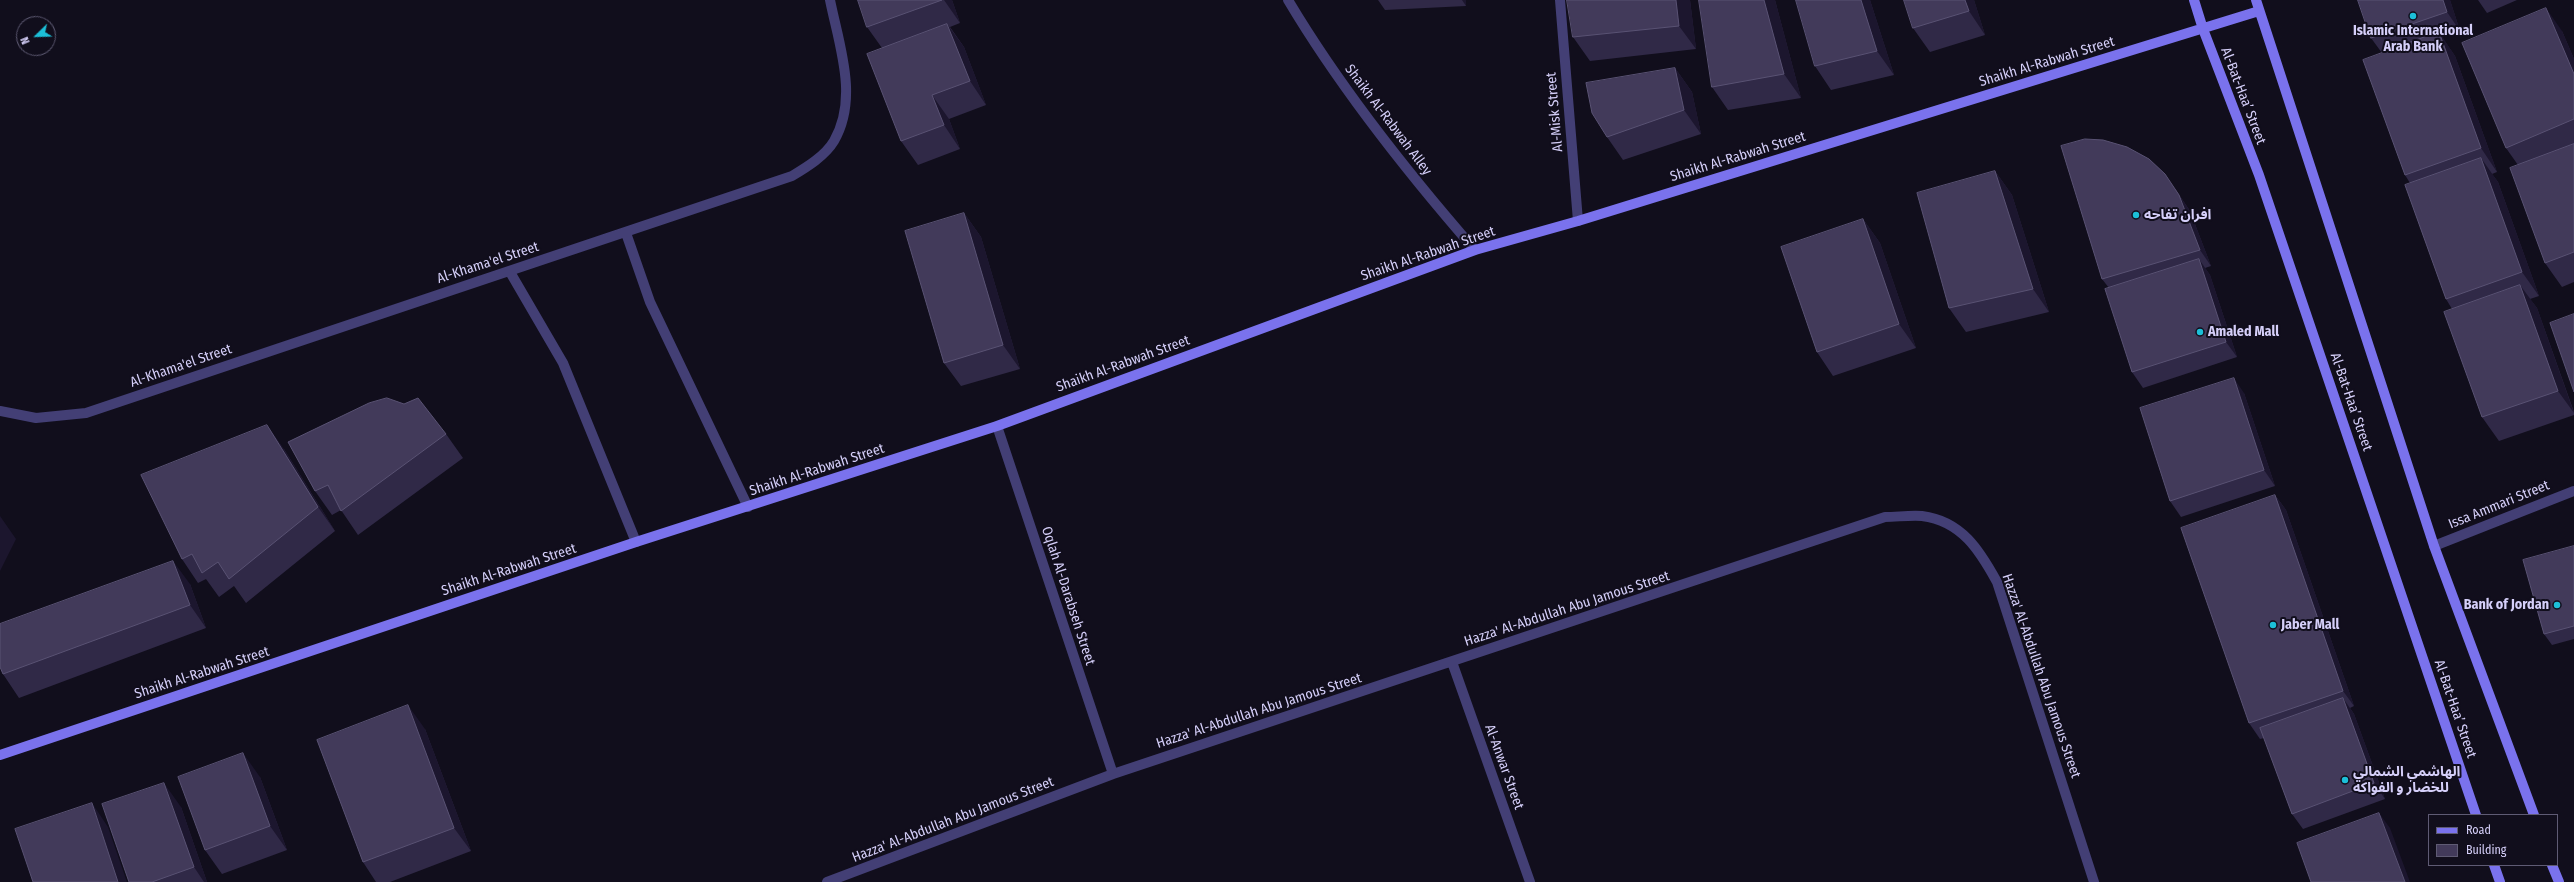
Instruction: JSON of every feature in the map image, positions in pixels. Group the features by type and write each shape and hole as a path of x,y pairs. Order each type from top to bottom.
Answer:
{"street":[{"name":"Al-Khama'el Street","path":"0,411 36,418 86,413 438,294 510,272 792,176 814,162 834,141 846,109 846,80 830,0"},
{"name":"Shaikh Al-Rabwah Alley","path":"1288,0 1320,53 1436,205 1475,250"},
{"name":"Al-Misk Street","path":"1560,0 1578,221"},
{"name":"Al-Bat-Haa’ Street","path":"2194,0 2203,29 2259,175 2476,814"},
{"path":"2256,0 2434,546 2534,814"},
{"name":"Shaikh Al-Rabwah Street","path":"0,755 636,542 997,426 1475,250 1578,221 2259,11"},
{"path":"626,233 650,302 748,507"},
{"path":"510,272 563,363 636,542"},
{"name":"Oqlah Al-Darabseh Street","path":"997,426 1114,774"},
{"name":"Issa Ammari Street","path":"2434,546 2574,491"},
{"name":"Hazza' Al-Abdullah Abu Jamous Street","path":"827,882 1114,774 1885,517 1922,516 1950,524 1979,549 1997,582 2094,882"},
{"name":"Al-Anwar Street","path":"1452,662 1530,882"},
{"path":"2494,866 2500,882"},
{"path":"2552,866 2559,882"}],"building":[{"path":"858,0 942,0 867,27"},
{"path":"1567,0 1676,0 1679,26 1573,37"},
{"path":"1699,0 1764,0 1784,74 1712,87"},
{"path":"1796,0 1861,0 1877,51 1815,66"},
{"path":"1904,0 1965,0 1969,11 1913,28"},
{"path":"2358,0 2443,0 2447,12 2371,38"},
{"path":"2546,8 2574,74 2574,119 2506,148 2462,43"},
{"path":"947,24 970,81 932,95 944,125 901,141 867,54"},
{"path":"2439,32 2481,148 2405,175 2363,60"},
{"path":"1675,68 1684,110 1607,137 1592,113 1586,83"},
{"path":"2085,139 2103,140 2127,147 2149,159 2165,174 2179,195 2200,250 2102,279 2061,146"},
{"path":"2574,144 2574,252 2545,263 2510,168"},
{"path":"2481,158 2522,272 2446,299 2405,185"},
{"path":"1995,171 2033,289 1949,308 1917,193"},
{"path":"964,213 1003,345 944,363 905,231"},
{"path":"1863,219 1899,324 1817,352 1781,247"},
{"path":"2199,259 2226,342 2132,372 2105,289"},
{"path":"2520,285 2558,391 2482,417 2444,312"},
{"path":"2574,314 2574,392 2550,323"},
{"path":"2234,378 2264,470 2170,501 2140,408"},
{"path":"387,398 404,404 418,398 446,434 341,511 328,485 315,491 288,442 369,403"},
{"path":"267,425 318,507 229,579 218,562 202,573 192,554 182,559 141,475"},
{"name":"Jaber Mall","path":"2275,495 2343,691 2249,723 2181,528"},
{"name":"Bank of Jordan","path":"2574,546 2574,626 2544,634 2523,560"},
{"path":"173,561 190,605 3,674 0,667 0,624"},
{"path":"2343,698 2374,783 2292,814 2260,728"},
{"path":"408,705 454,828 363,862 317,740"},
{"path":"243,753 270,826 205,850 178,777"},
{"path":"164,783 194,867 152,882 129,882 102,804"},
{"path":"92,803 118,882 33,882 15,829"},
{"path":"2379,813 2405,882 2311,882 2297,843"}],"place":[{"name":"Islamic International Arab Bank","path":"2413,16"},
{"name":"افران تفاحه","path":"2136,215"},
{"name":"Amaled Mall","path":"2200,332"},
{"name":"Bank of Jordan","path":"2557,605"},
{"name":"Jaber Mall","path":"2273,625"},
{"name":"الهاشمي الشمالي للخضار و الفواكه","path":"2345,780"}]}
